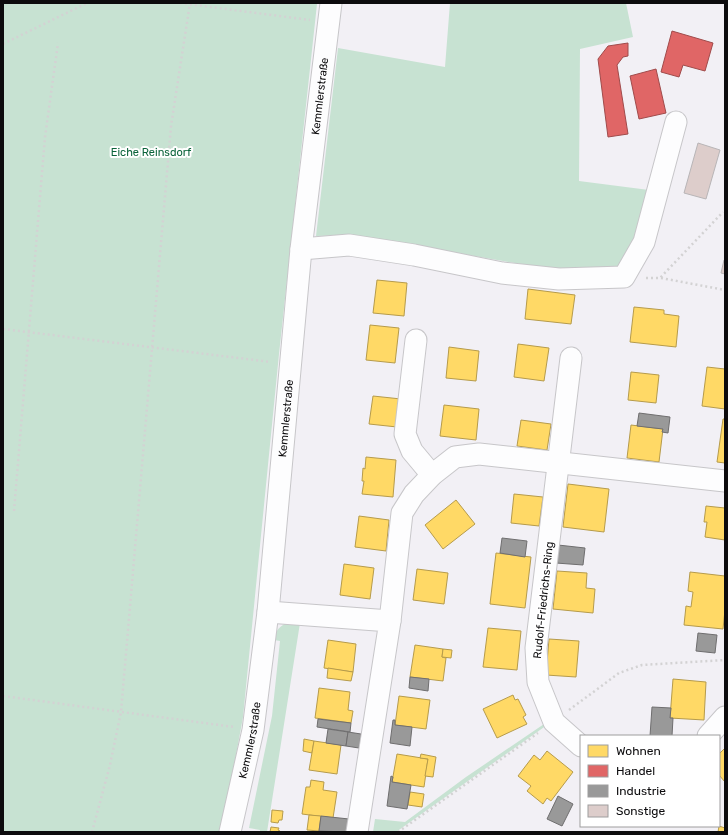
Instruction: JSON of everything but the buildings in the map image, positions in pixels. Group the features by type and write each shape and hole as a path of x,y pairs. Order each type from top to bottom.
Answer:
{"street":[{"name":"Kemmlerstraße","path":"230,832 253,730 268,612 301,250 330,13"},
{"path":"301,250 349,245 414,255 502,273 559,280 624,277 644,242 676,122"},
{"path":"416,340 405,434 412,450 432,475"},
{"name":"Rudolf-Friedrichs-Ring","path":"571,358 536,648 538,682 554,722 580,745"},
{"path":"357,832 390,621 402,513 414,494 432,475 455,457 479,454 725,481"},
{"path":"268,612 390,621"},
{"path":"709,735 725,717"}],"path":[{"path":"3,44 86,3"},
{"path":"180,3 330,13"},
{"path":"92,832 110,765 121,712 171,126 190,4"},
{"path":"14,511 45,137 58,44"},
{"path":"660,278 723,212"},
{"path":"624,277 660,278 725,290"},
{"path":"3,329 291,365"},
{"path":"3,696 253,730"}],"green space":[{"name":"Eiche Reinsdorf","path":"3,3 317,4 279,354 243,717 222,832 3,832"},
{"path":"450,3 626,3 633,37 580,49 579,181 649,190 635,271 543,268 355,235 316,236 338,48 445,67"},
{"path":"289,622 300,623 267,832 260,832 260,830 249,828 272,716 280,641 274,640 278,629"},
{"path":"547,722 547,725 396,832 373,832 375,819 405,822 466,777"}]}
